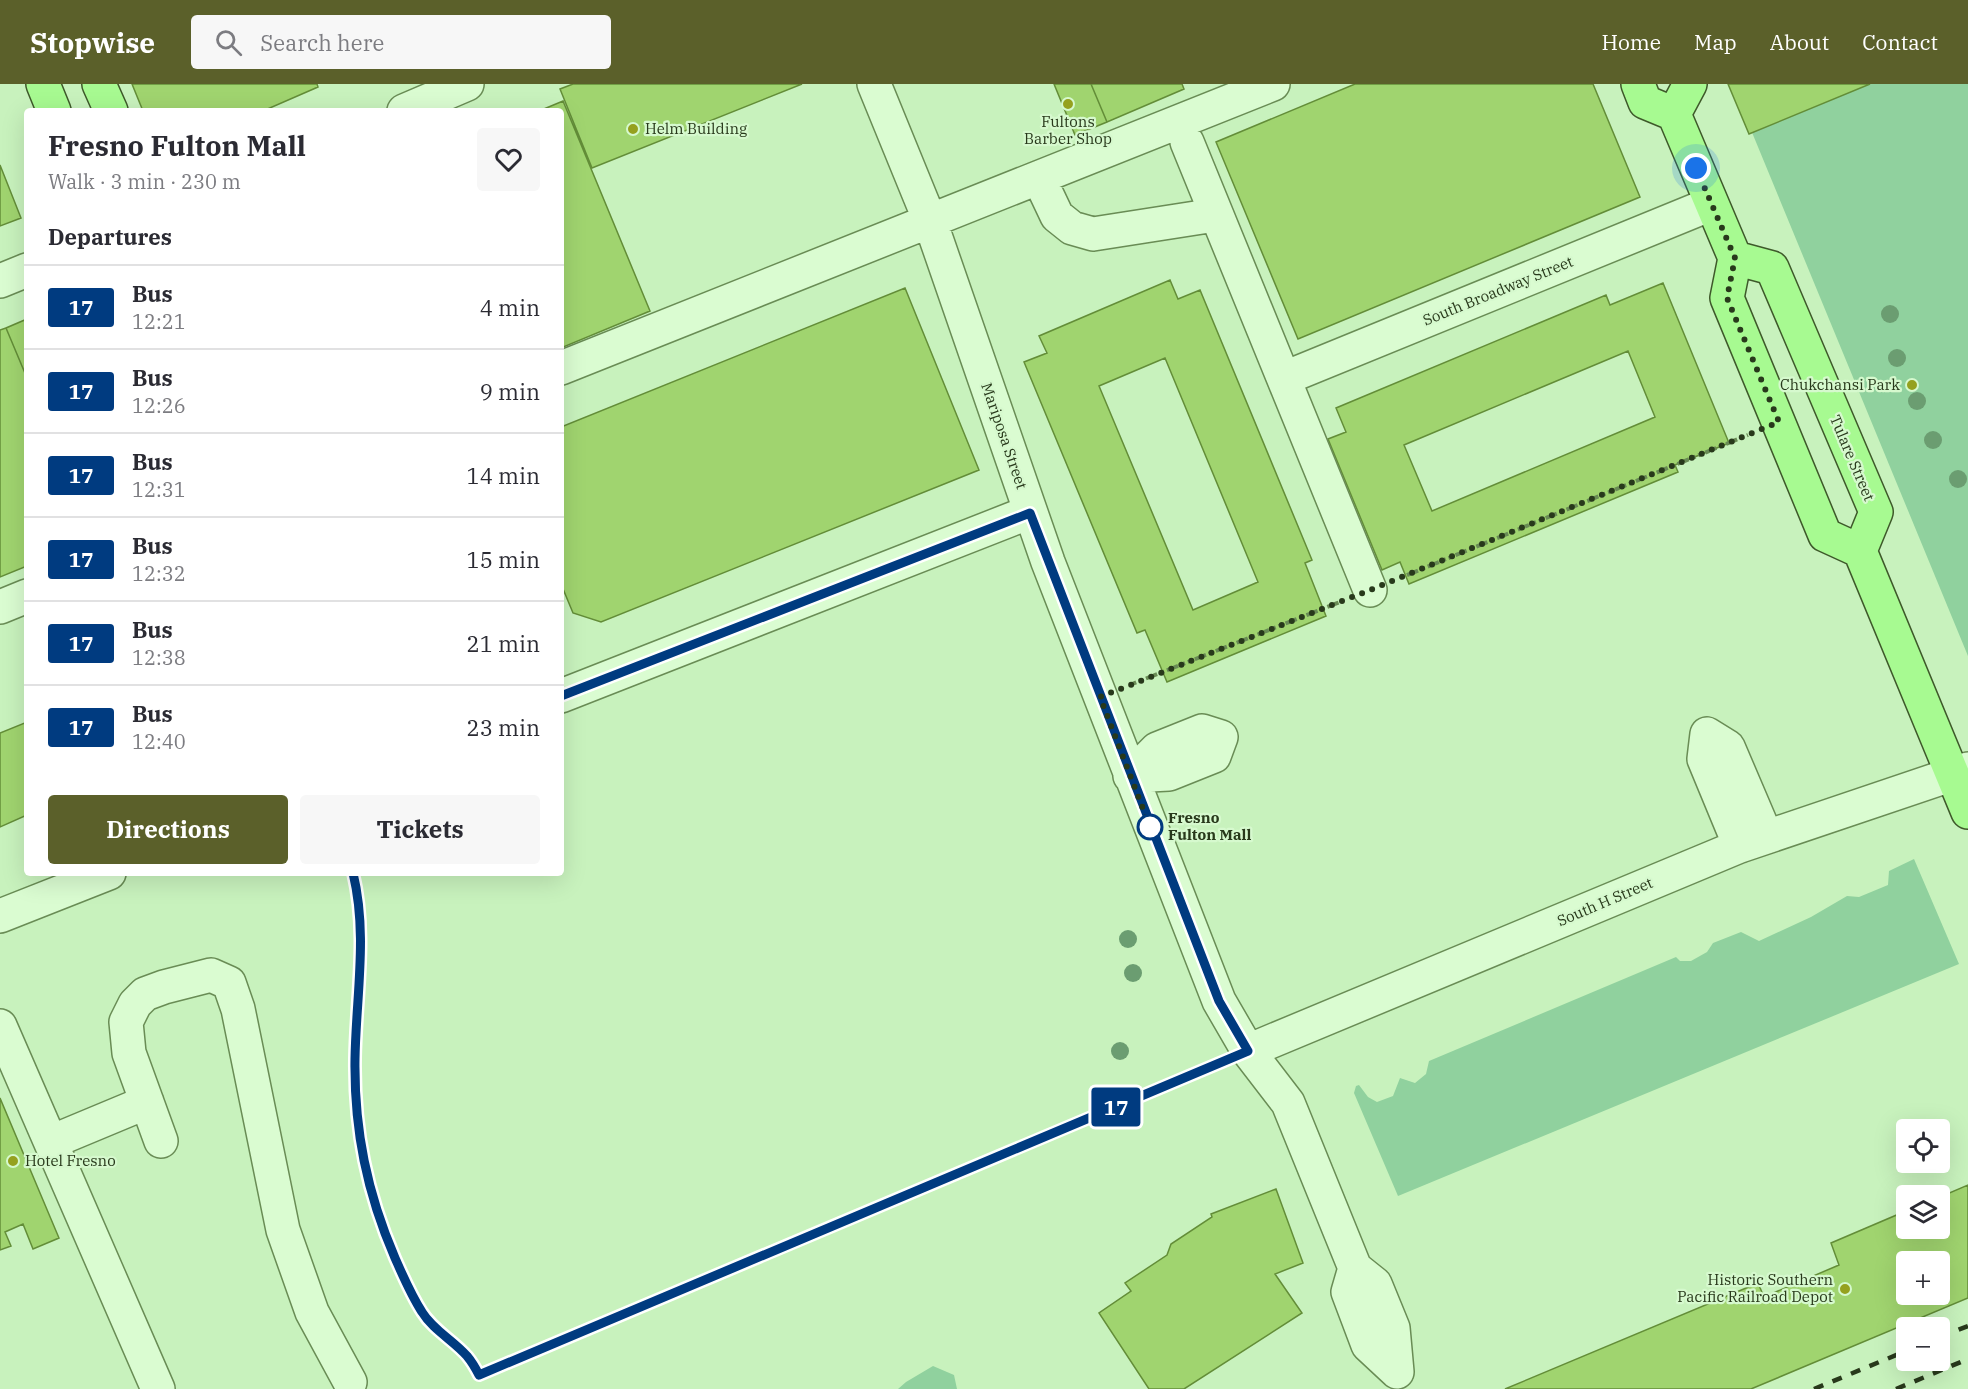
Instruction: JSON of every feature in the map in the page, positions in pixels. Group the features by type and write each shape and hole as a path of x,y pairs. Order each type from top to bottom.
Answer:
{"main road":[{"path":"43,84 53,108"},
{"path":"99,84 110,108"},
{"path":"1638,84 1645,102 1674,114 1735,258 1727,298 1825,535 1860,551 1960,772 1968,812"},
{"path":"1674,114 1690,84"},
{"name":"Tulare Street","path":"1735,258 1772,268 1876,513 1860,551"}],"street":[{"path":"411,108 467,84"},
{"name":"Mariposa Street","path":"874,84 930,221 1019,475 1030,513 1219,1001 1248,1051 1288,1103 1355,1268"},
{"path":"564,367 1273,84"},
{"path":"1187,142 1370,590"},
{"path":"1039,178 1057,216 1072,228 1093,234 1215,214"},
{"name":"South Broadway Street","path":"1285,378 1711,204"},
{"path":"0,280 24,271"},
{"path":"564,695 1030,513"},
{"path":"0,607 24,597"},
{"name":"South H Street","path":"1248,1051 1753,841 1960,772"},
{"path":"0,916 101,876"},
{"path":"161,1141 129,1053 126,1022 135,1004 145,994 211,975 229,983 238,1009 283,1230 312,1312 350,1382"},
{"path":"0,1026 158,1389"},
{"path":"51,1142 147,1102"}],"path":[{"path":"1100,697 1370,590 1779,422"}],"green space":[{"name":"Chukchansi Park","path":"1837,84 1968,84 1968,656 1744,113"},
{"path":"1914,859 1959,964 1398,1196 1354,1093 1356,1086 1359,1085 1368,1097 1377,1102 1393,1096 1400,1078 1415,1083 1426,1074 1429,1061 1676,957 1680,961 1691,961 1707,952 1713,943 1741,932 1759,941 1811,917 1847,896 1859,897 1888,885 1889,871"},
{"path":"933,1366 954,1375 957,1389 898,1389 906,1382"}],"building":[{"path":"132,84 317,84 318,87 270,108 142,108"},
{"name":"Helm Building","path":"573,84 802,84 592,168 560,89"},
{"path":"1054,84 1091,84 1107,122 1075,135"},
{"path":"1091,84 1182,84 1184,89 1107,122"},
{"path":"1355,84 1593,84 1640,197 1298,339 1216,142"},
{"path":"1728,84 1870,84 1749,134"},
{"path":"563,101 650,311 564,347 564,108 546,108"},
{"path":"0,165 21,218 0,226"},
{"path":"1170,280 1178,299 1200,290 1312,560 1305,563 1326,616 1167,682 1145,630 1137,633 1024,362 1047,353 1039,336","holes":["1165,358 1258,582 1193,610 1099,386"]},
{"path":"1663,283 1729,443 1675,465 1678,472 1409,584 1400,562 1382,570 1328,439 1346,432 1336,408 1606,295 1610,305","holes":["1628,351 1655,417 1432,511 1404,445"]},
{"path":"905,288 979,470 601,622 573,613 564,591 564,426"},
{"path":"24,320 24,371 6,328"},
{"path":"6,328 24,371 24,567 0,577 0,330"},
{"path":"24,723 24,816 0,827 0,733"},
{"name":"Hotel Fresno","path":"0,1098 59,1238 33,1249 23,1224 5,1232 11,1246 0,1250"},
{"name":"Historic Southern Pacific Railroad Depot","path":"1968,1185 1968,1298 1923,1317 1896,1317 1896,1328 1751,1389 1505,1389 1758,1283 1764,1297 1839,1265 1831,1243 1896,1215 1896,1239 1950,1239 1950,1193"},
{"path":"1276,1189 1303,1263 1275,1274 1302,1313 1184,1389 1149,1389 1099,1313 1131,1291 1125,1283 1167,1255 1171,1244 1212,1217 1211,1214"}],"railway":[{"path":"1950,1333 1968,1326"},
{"path":"1814,1389 1896,1355"},
{"path":"1896,1389 1968,1359"}],"bus line":[{"name":"17","path":"354,876 361,922 355,1096 360,1145 372,1195 384,1232 422,1312 468,1357 479,1375 1248,1051 1219,1001 1030,513 564,695"}],"place":[{"name":"Fultons Barber Shop","path":"1068,104"},
{"name":"Helm Building","path":"633,129"},
{"name":"Chukchansi Park","path":"1912,385"},
{"name":"Fresno Fulton Mall","path":"1150,827"},
{"name":"Hotel Fresno","path":"13,1161"},
{"name":"Historic Southern Pacific Railroad Depot","path":"1845,1289"}],"route":[{"path":"1150,827 1100,697 1370,590 1779,422 1727,298 1735,258 1696,168"}]}
